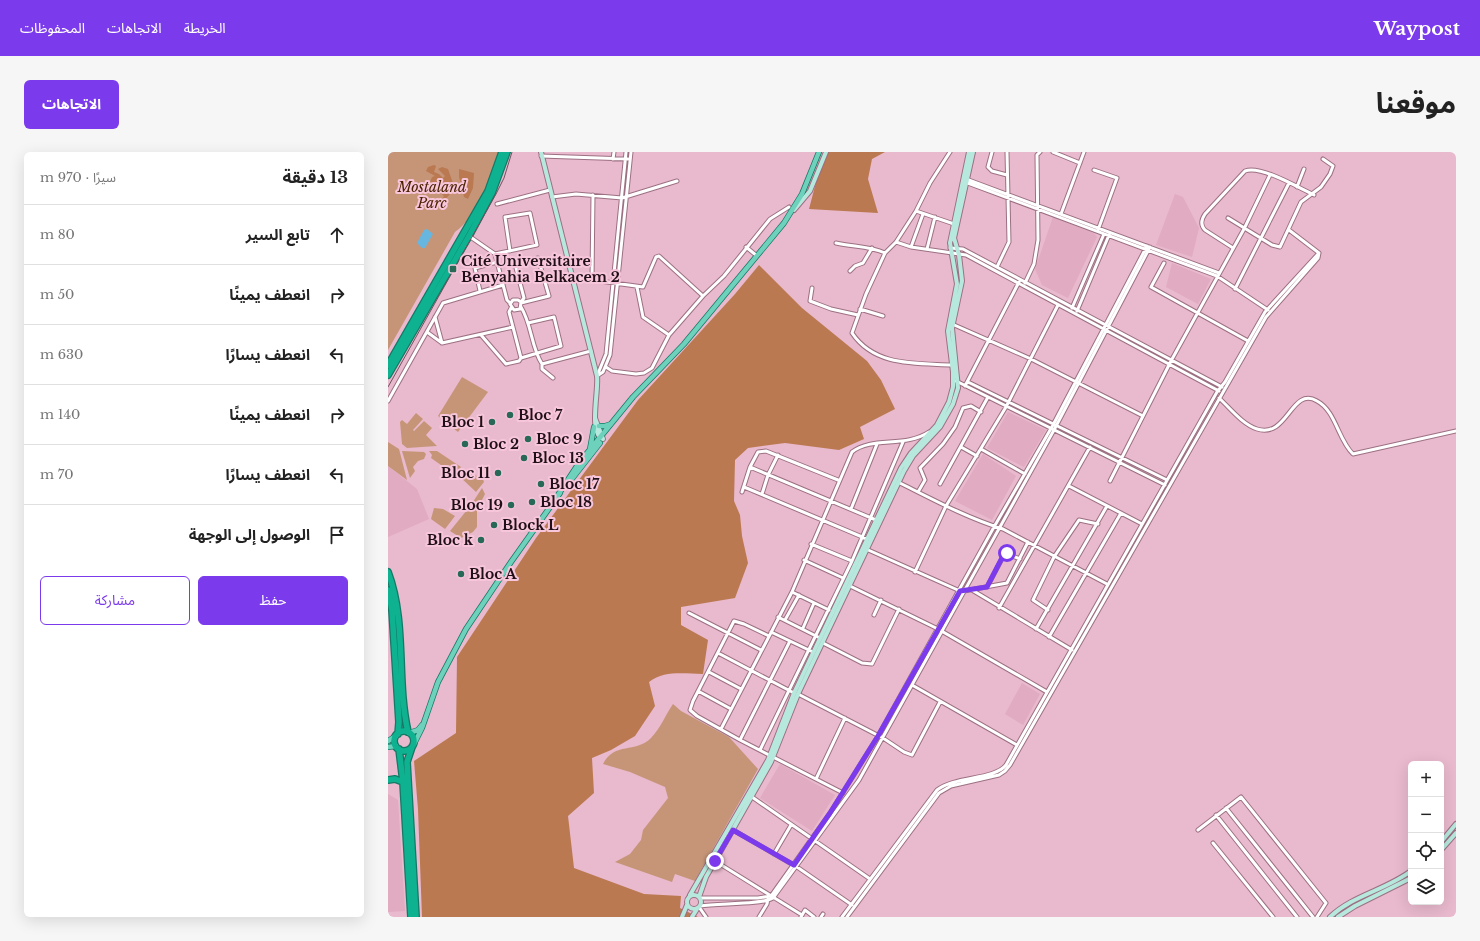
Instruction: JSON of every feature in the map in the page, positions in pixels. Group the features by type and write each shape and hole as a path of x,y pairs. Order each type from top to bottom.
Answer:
{"highway":[{"path":"388,365 488,191 502,152"},
{"path":"388,375 469,236 492,193 507,152"},
{"path":"388,572 397,603 404,707 409,732 414,738 413,746 407,762 416,917"},
{"path":"388,590 392,610 399,722 397,747 403,782 411,917"},
{"path":"397,735 403,731 409,732"},
{"path":"397,747 404,751 413,746"},
{"path":"388,780 395,779 403,782"}],"main road":[{"path":"413,746 424,722 438,682 466,629 590,450 602,438 612,423 641,389 684,344 792,211 802,194 819,152"},
{"path":"558,495 641,389"},
{"path":"590,450 597,426 607,426 612,423"},
{"path":"409,732 418,730 424,722"},
{"path":"388,741 397,735"},
{"path":"388,747 397,747"}],"street":[{"path":"613,158 614,152"},
{"path":"597,376 603,372 610,355 626,152"},
{"path":"597,376 606,354 627,196 631,152"},
{"path":"792,211 810,191 826,152"},
{"path":"950,152 930,183 916,211 896,242 885,253 860,309 852,334 862,346 877,355 910,364 952,365"},
{"path":"760,750 794,692 850,586 865,549 867,539 911,453 934,428 949,402 956,381 952,365 948,331 962,281 955,235 969,152"},
{"path":"692,917 699,907 703,883 752,798 772,756 783,717 811,651 821,640 896,482 913,456 935,434 945,420 955,398 956,381 951,323 957,284 950,248 954,224 973,152"},
{"path":"992,152 988,167 992,171 1007,175"},
{"path":"997,267 1009,242 1007,152"},
{"path":"1023,286 1034,264 1036,254 1038,155 1040,152"},
{"path":"1053,152 1080,163"},
{"path":"1062,214 1084,152"},
{"path":"602,438 595,418 597,376 571,278 541,154 630,159"},
{"path":"1228,218 1244,229 1280,247 1301,202 1314,195 1321,188 1333,168 1332,164 1323,159"},
{"path":"1296,187 1304,169"},
{"path":"1094,170 1117,178 1098,230"},
{"path":"1232,248 1202,228 1202,218 1245,171 1255,170 1270,175 1314,195"},
{"path":"1110,481 1169,364 1232,248 1244,229 1270,175"},
{"path":"552,197 576,194 622,198 677,181"},
{"path":"965,181 1038,210 1098,230"},
{"path":"1235,289 1289,183"},
{"path":"497,204 550,190"},
{"path":"592,280 593,195"},
{"path":"1008,197 1062,214 1105,233 1218,275 1235,289 1268,310"},
{"path":"606,367 612,371 636,374 648,371 652,368 668,335 703,296 724,276 770,219 789,207"},
{"path":"916,211 954,224"},
{"path":"495,254 510,251 537,245 530,213 505,217 510,251"},
{"path":"911,247 923,214"},
{"path":"927,249 935,217"},
{"path":"1169,481 1218,390 1268,310 1318,258 1318,253 1289,230"},
{"path":"1071,312 1105,233"},
{"path":"1075,314 1109,234"},
{"path":"469,236 495,254 506,300 510,303 511,308 509,312 521,358"},
{"path":"896,242 911,247 968,256 1222,393"},
{"path":"836,243 872,248 885,253"},
{"path":"746,247 757,256"},
{"path":"950,248 956,247 963,249 1026,281 1106,326 1225,389"},
{"path":"850,271 855,266 863,263 872,248"},
{"path":"687,905 691,909 716,903 768,899 774,896 859,780 1000,528 1147,248"},
{"path":"571,278 637,287 645,286 656,257 659,256 703,296"},
{"path":"510,303 515,299 521,303 549,296 538,258 516,264 524,298 521,303 521,308 528,323 536,354 542,364 542,369 553,378"},
{"path":"480,291 475,268 497,262"},
{"path":"1164,263 1151,287 1252,343"},
{"path":"965,386 1020,279"},
{"path":"388,401 440,306 447,300 502,285"},
{"path":"637,287 643,316 668,335"},
{"path":"812,288 810,301 832,310 858,315"},
{"path":"915,572 946,506 1009,402 1058,305"},
{"path":"511,308 516,311 521,308"},
{"path":"860,309 883,316"},
{"path":"847,917 870,879 937,790 950,783 1001,770 1006,765 1107,584 1218,398 1225,389 1252,343 1268,310"},
{"path":"435,317 442,343"},
{"path":"481,335 506,364 519,362 521,358 561,346 554,317 528,323"},
{"path":"951,323 1031,359 1143,416"},
{"path":"427,332 442,343 513,327"},
{"path":"542,364 591,352"},
{"path":"956,381 1006,407 1054,427 1121,460 1166,486"},
{"path":"968,382 1009,402 1090,447 1169,481"},
{"path":"940,484 988,397"},
{"path":"1218,398 1249,425 1261,430 1276,427 1283,422 1298,402 1307,398 1318,401 1327,410 1353,454 1456,431"},
{"path":"918,492 925,480 920,468 955,427 963,408 971,406 981,412"},
{"path":"813,841 878,736 960,591 994,527 1054,427"},
{"path":"721,729 792,592 838,480 852,452 858,448 876,444 903,442 916,439 934,428"},
{"path":"821,640 829,610 871,518 903,442"},
{"path":"851,509 876,444"},
{"path":"961,447 977,456"},
{"path":"999,608 1090,447"},
{"path":"981,449 1025,474"},
{"path":"742,492 750,467 758,452 766,451 838,480"},
{"path":"762,494 768,475 778,455"},
{"path":"750,467 876,520"},
{"path":"896,482 946,506 994,527 1000,528 1073,568 1107,584"},
{"path":"744,486 867,539"},
{"path":"1069,486 1121,513 1142,527"},
{"path":"1036,629 1108,506"},
{"path":"1049,637 1121,513"},
{"path":"1048,610 1033,600 1054,557 1079,520 1098,524"},
{"path":"842,917 853,906 939,793 951,786 999,775 1008,768 1075,652 1142,527"},
{"path":"865,549 915,572 960,591 964,591 1007,582 1028,542"},
{"path":"811,544 852,561"},
{"path":"987,587 1005,553 1020,559"},
{"path":"804,560 843,578"},
{"path":"850,586 938,629 1047,692"},
{"path":"972,590 999,608 1075,652"},
{"path":"792,592 829,610"},
{"path":"785,620 799,595"},
{"path":"874,615 881,600"},
{"path":"802,628 814,603"},
{"path":"778,617 802,628 862,663 872,664 899,609"},
{"path":"690,613 761,650"},
{"path":"769,636 734,621 690,710 697,716 740,740 843,793"},
{"path":"771,632 811,651"},
{"path":"740,740 790,641"},
{"path":"718,653 750,671 845,718 883,738 904,752 912,755 940,702"},
{"path":"709,672 741,689"},
{"path":"912,685 1017,745"},
{"path":"698,692 731,709"},
{"path":"816,779 845,718"},
{"path":"682,917 687,905 686,900 690,896 772,756"},
{"path":"1198,830 1242,797 1326,903 1317,917"},
{"path":"752,798 870,879"},
{"path":"1226,808 1312,917"},
{"path":"1216,816 1297,917"},
{"path":"1444,838 1456,824"},
{"path":"774,854 791,825"},
{"path":"733,830 795,866 853,906"},
{"path":"1444,846 1456,832"},
{"path":"1213,843 1273,917"},
{"path":"715,861 774,896 802,916 805,910 814,917"},
{"path":"1330,917 1351,902 1390,884 1408,873"},
{"path":"1338,917 1408,880"},
{"path":"690,896 695,895 700,898 768,899"},
{"path":"760,917 768,899"},
{"path":"699,907 706,917"}],"shaded area":[{"path":"824,152 885,152 872,159 868,179 878,213 809,209"},
{"path":"434,165 436,166 434,172 443,178 445,176 438,169 442,167 448,169 453,183 453,188 448,188 450,194 444,201 442,199 444,196 438,191 435,191 433,186 434,184 430,182 432,177 435,176 426,171 428,167"},
{"path":"459,169 474,173 473,188 468,199 464,197 459,177"},
{"path":"1175,194 1183,197 1199,228 1192,257 1156,245"},
{"path":"1053,217 1094,233 1097,237 1068,298 1042,285 1035,269"},
{"path":"1172,263 1211,279 1198,304 1166,287"},
{"path":"759,265 802,308 867,361 881,380 895,409 860,427 864,439 839,450 785,443 748,448 735,460 734,501 740,515 742,536 748,563 735,598 681,607 681,625 708,640 703,674 668,674 655,678 649,682 655,706 635,736 611,750 592,758 594,793 568,816 574,868 644,894 681,896 680,908 698,917 422,917 418,809 414,761 456,733 457,657 536,538 638,400 735,294"},
{"path":"1008,412 1046,430 1024,467 987,448"},
{"path":"983,454 1016,476 992,520 955,501"},
{"path":"388,466 417,489 429,519 388,537"},
{"path":"1022,683 1040,694 1023,725 1005,714"},
{"path":"780,764 835,795 812,831 760,798"},
{"path":"388,794 398,800 405,911 388,912"}],"green space":[{"name":"Mostaland Parc","path":"388,152 499,152 488,185 478,206 464,225 455,232 388,350"},
{"path":"462,377 488,392 458,432 438,416"},
{"path":"416,413 423,419 413,430 414,431 424,421 432,428 426,435 437,446 407,448 402,444 400,422 402,420 407,424"},
{"path":"388,442 399,449 407,480 388,466"},
{"path":"402,451 424,452 426,454 424,459 418,461 413,467 415,471 410,478"},
{"path":"429,451 437,451 461,467 455,475 431,458 432,455"},
{"path":"463,469 483,479 484,482 476,492 458,475"},
{"path":"482,488 485,494 477,510 477,527 473,532 461,538 450,531 471,505"},
{"path":"434,508 443,509 455,516 445,529 431,519"},
{"path":"673,704 681,711 729,737 758,769 695,881 675,874 672,882 615,862 630,854 641,840 643,830 668,798 665,787 630,772 603,764 613,752 638,746 651,738"}],"water":[{"path":"427,229 433,234 425,248 422,248 417,243 424,230"}],"tram line":[{"path":"388,387 496,194 504,178 512,152"}],"place":[{"name":"Cité Universitaire Benyahia Belkacem 2","path":"453,269"},
{"name":"Bloc 7","path":"510,415"},
{"name":"Bloc 1","path":"492,422"},
{"name":"Bloc 9","path":"528,439"},
{"name":"Bloc 2","path":"465,444"},
{"name":"Bloc 13","path":"524,458"},
{"name":"Bloc 11","path":"498,473"},
{"name":"Bloc 17","path":"541,484"},
{"name":"Bloc 18","path":"532,502"},
{"name":"Bloc 19","path":"511,505"},
{"name":"Block L","path":"494,525"},
{"name":"Bloc k","path":"481,540"},
{"name":"Bloc A","path":"461,574"}],"route":[{"path":"715,861 733,830 794,865 830,813 878,736 960,591 987,587 1004,554 1007,553"}]}
